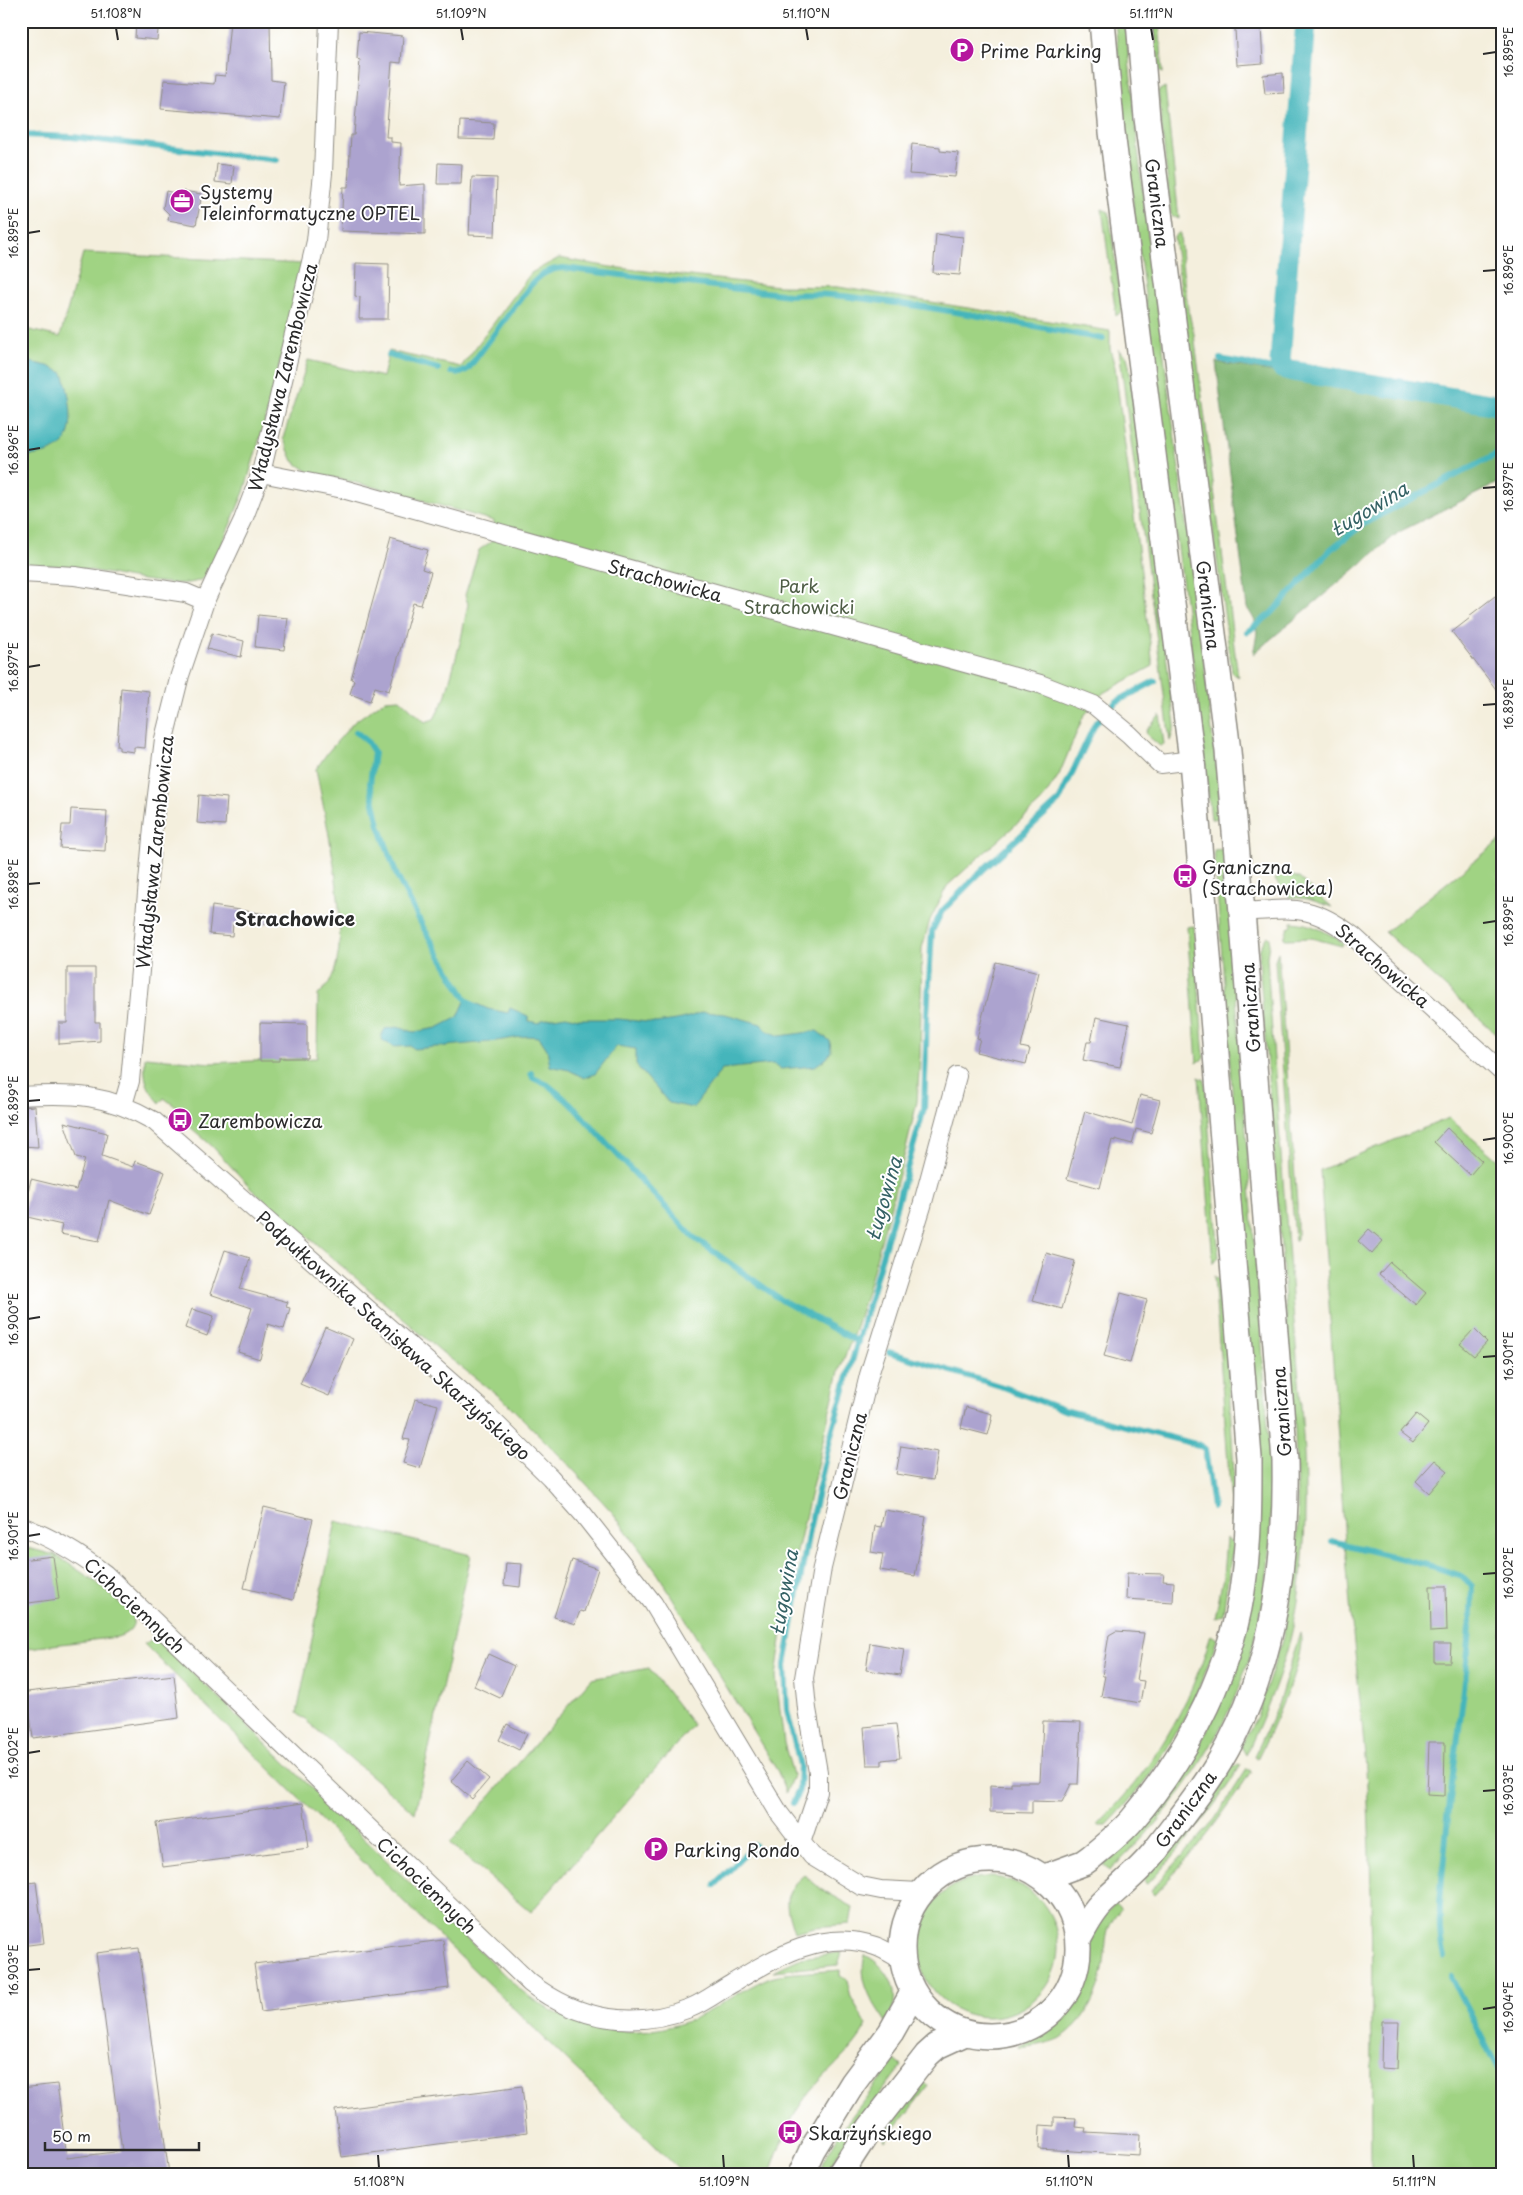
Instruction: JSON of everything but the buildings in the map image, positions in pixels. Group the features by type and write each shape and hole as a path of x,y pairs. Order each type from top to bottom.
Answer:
{"main road":[{"name":"Graniczna","path":"1045,1877 1084,1863 1131,1821 1171,1770 1190,1738 1219,1677 1233,1631 1244,1577 1248,1528 1249,1458 1192,760 1112,132 1102,21"},
{"name":"Graniczna","path":"1079,1938 1090,1918 1103,1902 1148,1861 1218,1764 1250,1700 1271,1631 1278,1594 1285,1501 1285,1461 1228,750 1147,118 1139,21"},
{"path":"981,1858 1016,1862 1045,1877 1066,1902 1079,1938 1076,1972 1060,2003 1034,2026 1018,2031 989,2035 963,2034 937,2020 913,1993 902,1960 904,1924 920,1892 948,1868 981,1858"},
{"path":"801,2174 812,2150 853,2083 889,2035 913,1993"},
{"path":"840,2174 870,2128 927,2055 937,2046 963,2034"}],"street":[{"name":"Władysława Zarembowicza","path":"124,1106 130,1081 153,827 164,739 180,675 205,601 243,520 261,473 316,242 323,173 329,21"},
{"name":"Strachowicka","path":"261,473 344,489 1040,684 1094,706 1117,724 1160,764 1192,760"},
{"path":"21,573 75,576 186,593 205,601"},
{"name":"Strachowicka","path":"1242,912 1304,910 1334,922 1353,936 1502,1072"},
{"name":"Graniczna","path":"801,1843 818,1792 818,1772 805,1702 804,1678 822,1568 869,1375 922,1206 957,1076"},
{"name":"Podpułkownika Stanisława Skarżyńskiego","path":"21,1096 60,1094 86,1096 124,1106 154,1121 479,1407 550,1477 583,1514 653,1603 779,1813 801,1843 822,1863 861,1886 880,1890 920,1892"},
{"name":"Cichociemnych","path":"21,1526 51,1537 83,1557 105,1574 530,1983 562,2005 593,2015 617,2019 646,2020 664,2016 698,2004 778,1955 820,1943 850,1940 877,1946 902,1960"}],"green space":[{"path":"1115,21 1125,21 1143,197 1200,629 1222,818 1211,819 1200,716 1133,203"},
{"path":"1152,21 1159,21 1163,73 1156,69"},
{"path":"1165,87 1179,219 1171,215 1158,91"},
{"path":"1102,209 1109,212 1122,311 1116,316"},
{"path":"1180,232 1184,283 1194,334 1238,677 1232,672 1174,237"},
{"path":"83,253 304,264 268,410 244,492 213,565 200,580 169,583 68,567 21,564 21,328 60,337"},
{"name":"Park Strachowicki","path":"559,258 610,267 778,286 838,287 1110,331 1110,349 1115,367 1153,666 1103,693 1083,717 1059,775 1041,802 947,886 930,920 922,948 920,1056 917,1102 869,1285 854,1333 839,1371 787,1595 776,1677 784,1743 793,1775 786,1793 778,1772 658,1574 613,1513 566,1462 504,1400 443,1353 251,1188 212,1146 175,1114 179,1109 164,1098 160,1103 148,1087 145,1077 145,1057 211,1063 317,1058 318,995 330,981 337,962 340,937 336,877 316,769 354,722 385,700 400,699 425,722 434,719 445,698 461,639 468,604 465,595 479,550 495,539 494,521 383,489 309,472 293,461 283,438 308,360 383,377 389,351 461,367 531,273"},
{"path":"1119,349 1127,357 1129,365 1175,725 1170,741"},
{"path":"1216,362 1502,412 1502,481 1399,532 1253,654 1257,630 1247,608"},
{"path":"1160,715 1164,744 1160,746 1147,735 1146,731"},
{"path":"1502,839 1502,1039 1385,932"},
{"path":"1225,849 1270,1454 1271,1518 1268,1567 1258,1625 1247,1665 1232,1704 1213,1741 1192,1776 1167,1810 1109,1871 1103,1864 1149,1818 1185,1769 1214,1715 1238,1655 1246,1274 1214,850"},
{"path":"1284,873 1299,878 1332,907 1308,899 1289,897 1288,892 1282,889 1275,880"},
{"path":"1292,922 1312,926 1325,932 1343,943 1342,946 1311,938 1286,939 1284,938 1288,928 1292,926"},
{"path":"1194,926 1204,1058 1197,1063 1187,927"},
{"path":"1267,936 1270,938 1267,957 1302,1419 1305,1501 1304,1542 1301,1583 1294,1623 1285,1657 1261,1723 1246,1755 1241,1746 1258,1714 1283,1637 1294,1579 1298,1528 1295,1430 1259,959 1260,948"},
{"path":"1278,952 1297,1204 1297,1239 1295,1241 1275,960"},
{"path":"1199,1077 1205,1080 1219,1258 1213,1263"},
{"path":"1449,1118 1502,1164 1502,2174 1372,2174 1372,1942 1368,1803 1364,1741 1346,1557 1320,1170"},
{"path":"1214,1276 1221,1281 1230,1400 1235,1519 1230,1523 1232,1516"},
{"path":"336,1521 471,1555 415,1813 297,1713"},
{"path":"1226,1538 1233,1544 1223,1614 1215,1618 1223,1577"},
{"path":"21,1546 54,1555 58,1558 53,1553 96,1582 133,1615 134,1620 130,1630 117,1637 21,1649"},
{"path":"1300,1633 1301,1644 1293,1677 1278,1715 1257,1759 1254,1757 1277,1708"},
{"path":"1211,1635 1217,1639 1208,1665 1173,1739 1159,1762 1126,1805 1107,1825 1097,1825 1135,1783 1166,1737 1192,1688"},
{"path":"153,1639 158,1639 515,1985 555,2013 577,2022 600,2028 624,2031 648,2030 672,2026 695,2018 759,1982 774,1976 840,1970 840,1976 847,1980 851,1997 867,2025 845,2055 803,2101 784,2136 770,2174 684,2174 362,1861 144,1644"},
{"path":"649,1668 693,1725 531,1912 450,1843 591,1679"},
{"path":"1241,1765 1198,1827 1148,1884 1145,1883 1144,1877 1191,1825 1212,1796 1230,1766"},
{"path":"1247,1769 1251,1771 1218,1820 1194,1851 1154,1895 1151,1891 1215,1819"},
{"path":"804,1875 821,1889 853,1907 850,1924 815,1927 794,1932 787,1908 788,1895 796,1882"},
{"path":"988,1877 1002,1878 1015,1882 1038,1897 1053,1920 1057,1933 1057,1961 1053,1974 1038,1997 1015,2012 1002,2016 988,2017 974,2016 961,2012 938,1997 923,1974 919,1961 918,1947 919,1933 923,1920 938,1897 961,1882 974,1878"},
{"path":"1115,1903 1121,1909 1109,1928 1099,1986 1082,2019 1073,2028 1054,2041 1020,2048 1019,2046 1044,2034 1073,2007 1086,1983 1090,1969 1092,1934"},
{"path":"842,1952 838,1965 773,1971 801,1958"},
{"path":"865,1955 878,1963 891,1981 894,2004 886,2022 871,1999 865,1983 863,1965"},
{"path":"895,2060 902,2066 856,2125 825,2174 816,2174 842,2129"},
{"path":"923,2081 928,2086 885,2141 883,2132"}],"water":[{"path":"21,360 48,366 63,373 70,401 71,422 65,441 51,451 31,456 21,456"},
{"path":"466,999 488,1009 508,1013 510,1008 528,1016 529,1021 538,1023 542,1020 566,1016 578,1019 619,1019 656,1023 682,1019 704,1012 725,1014 761,1024 766,1030 780,1036 817,1031 830,1041 831,1051 827,1058 815,1066 781,1069 773,1064 722,1069 693,1108 669,1103 636,1065 636,1049 617,1046 595,1074 584,1078 569,1070 550,1066 547,1049 539,1037 527,1036 490,1042 414,1049 411,1046 395,1047 383,1041 381,1036 385,1029 397,1027 414,1032 437,1028 458,1017"}],"waterway":[{"path":"1306,21 1280,362 1282,368 1502,406"},
{"path":"21,135 72,137 277,160"},
{"path":"451,372 461,373 468,369 537,279 549,271 563,268 789,295 829,295 869,299 974,315 1103,339"},
{"path":"389,355 438,369"},
{"path":"1220,359 1273,369 1282,368"},
{"name":"Ługowina","path":"1247,632 1272,613 1331,549 1365,523 1502,451"},
{"name":"Ługowina","path":"793,1803 799,1790 800,1766 787,1710 785,1665 809,1530 831,1435 924,1109 932,931 942,911 985,868 1059,801 1095,724 1116,702 1155,681"},
{"path":"356,732 367,741 374,752 370,784 379,825 397,876 423,927 466,999 472,1004"},
{"path":"531,1073 533,1078 548,1085 570,1103 693,1237 783,1301 858,1342"},
{"path":"889,1352 1000,1386 1064,1410 1199,1445 1205,1449 1213,1507"},
{"path":"1332,1541 1431,1566 1462,1576 1472,1586 1468,1654 1447,1825 1441,1896 1440,1933 1444,1957"},
{"path":"715,1885 754,1845"},
{"path":"1451,1977 1499,2071"}],"place":[{"name":"Prime Parking","path":"962,50"},
{"name":"Systemy Teleinformatyczne OPTEL","path":"182,201"},
{"name":"Graniczna (Strachowicka)","path":"1185,876"},
{"name":"Zarembowicza","path":"180,1120"},
{"name":"Parking Rondo","path":"656,1849"},
{"name":"Skarżyńskiego","path":"790,2132"}],"district":[{"name":"Strachowice","path":"295,918"}]}
